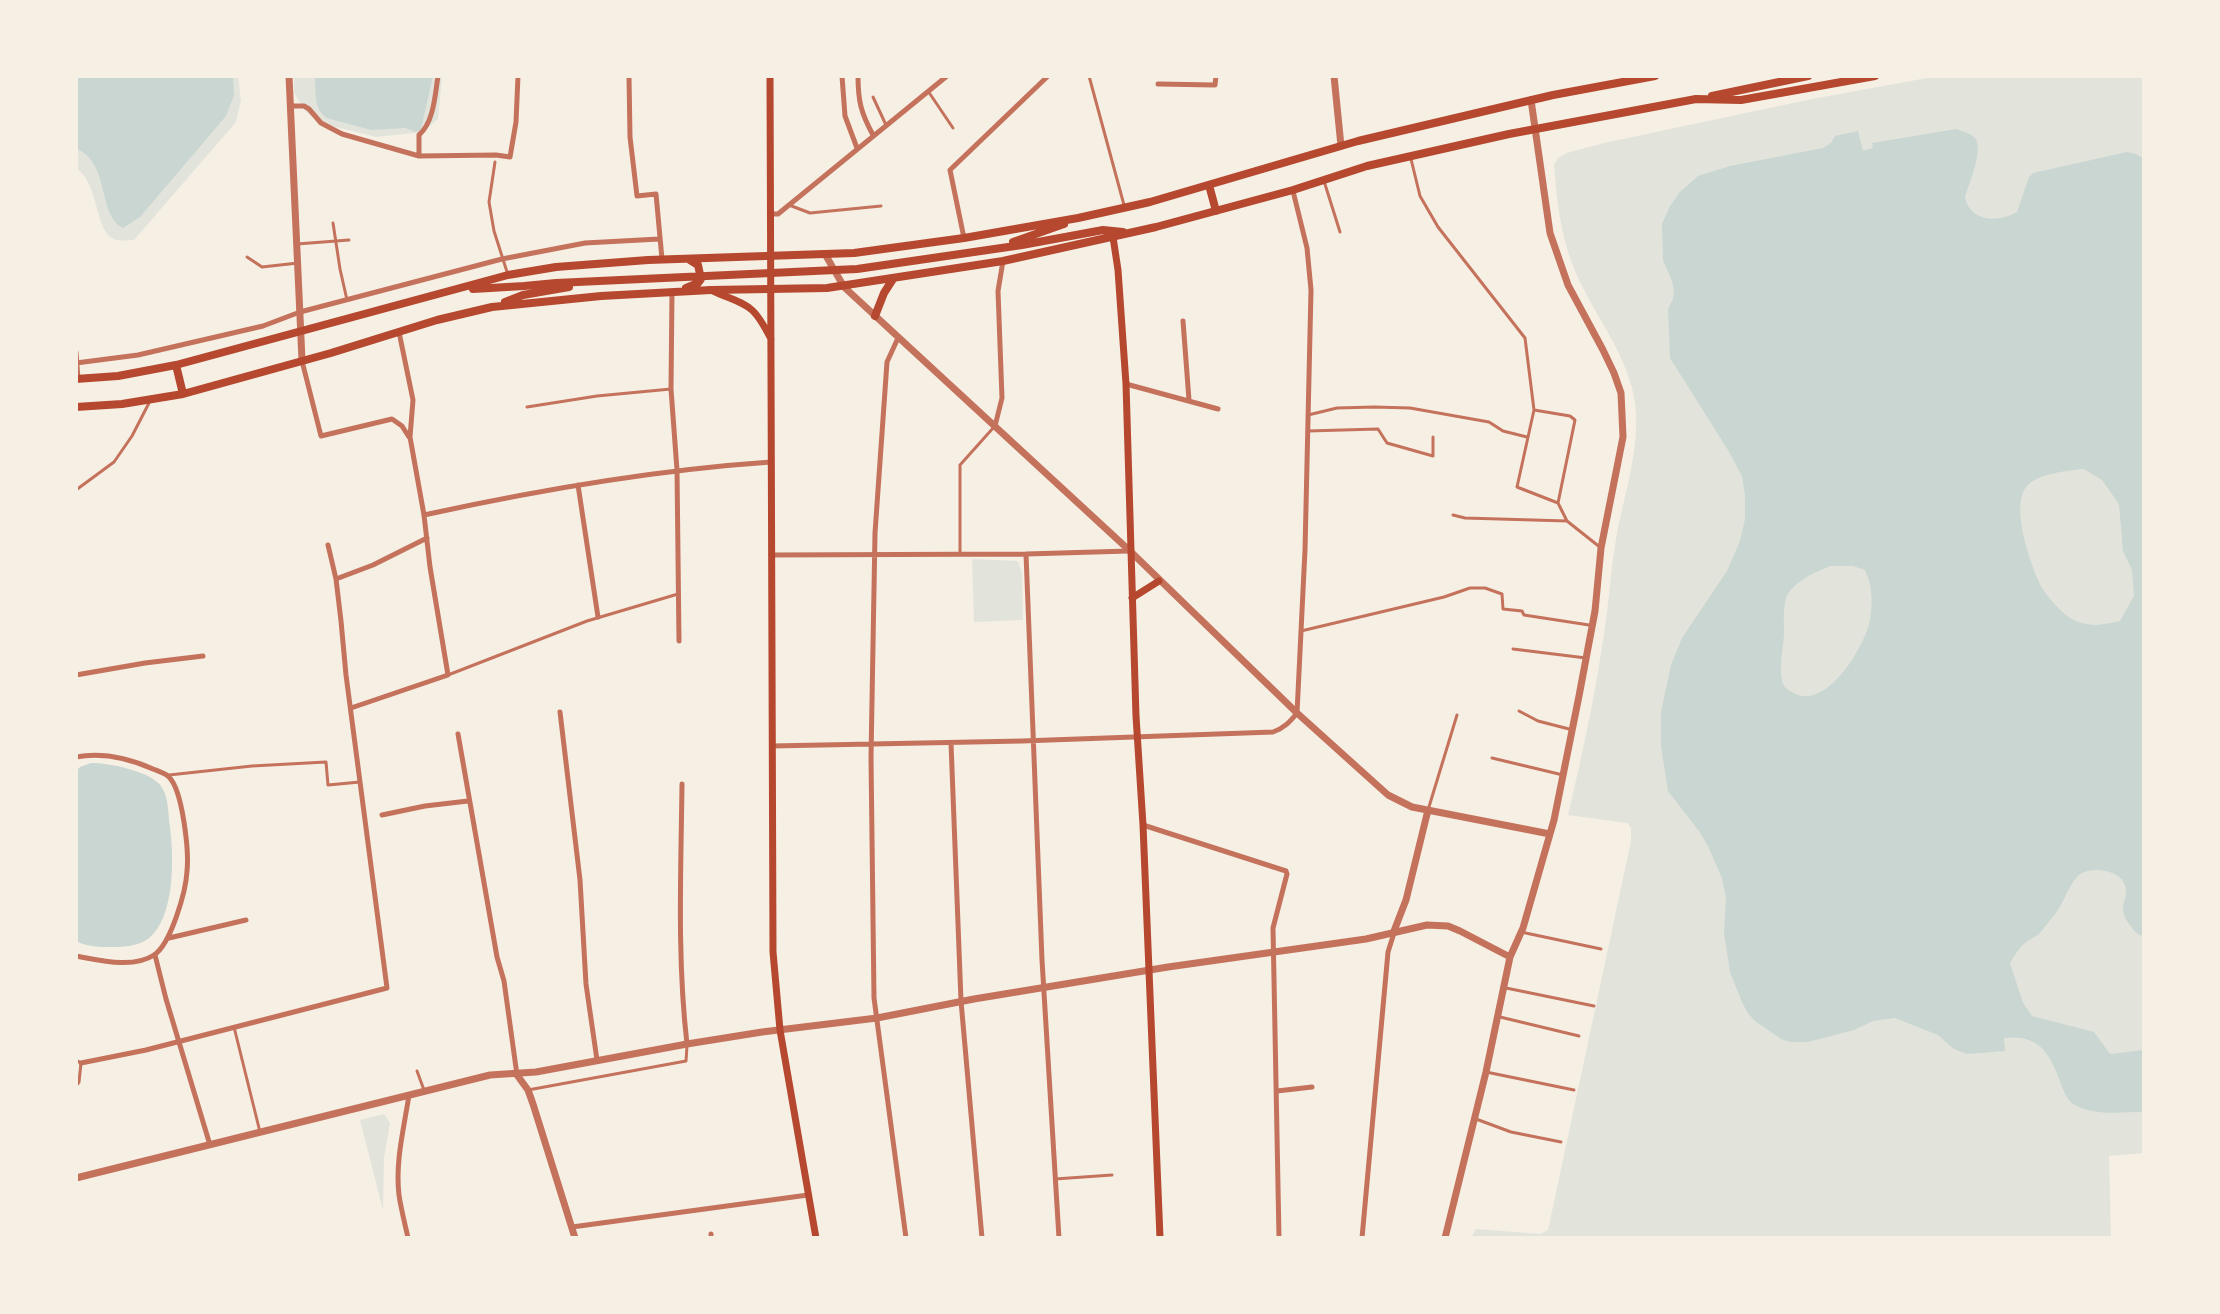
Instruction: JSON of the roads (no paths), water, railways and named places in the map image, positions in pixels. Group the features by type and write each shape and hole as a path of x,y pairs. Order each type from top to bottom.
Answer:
{"main road":[{"path":"770,76 773,952 780,1030 816,1238"},
{"path":"77,379 118,376 176,365 508,275 570,266 662,259 884,250 1078,218 1209,185 1341,146 1531,100 1655,76"},
{"path":"76,407 183,394 492,307 601,296 844,287 1003,261 1216,211 1410,156 1808,76"},
{"path":"1696,99 1741,100 1875,76"},
{"path":"1209,185 1216,211"},
{"path":"989,249 1078,218"},
{"path":"456,289 857,269 1103,230 1128,233"},
{"path":"1113,237 1126,384 1137,737 1160,1238"},
{"path":"884,250 877,262 877,270 882,276 893,279"},
{"path":"672,292 692,286 701,279 698,265 686,259"},
{"path":"875,316 893,279"},
{"path":"492,307 523,295 601,282"},
{"path":"711,290 756,311 772,341"},
{"path":"176,365 183,394"},
{"path":"1132,598 1159,581"}],"street":[{"path":"289,76 302,360 321,436 392,419 410,437"},
{"path":"419,156 419,135 429,122 438,76"},
{"path":"290,106 304,106 321,123 342,134 419,156 510,157 516,122 518,76"},
{"path":"629,76 630,137 637,196 656,194 662,259"},
{"path":"842,76 845,116 857,148"},
{"path":"858,76 862,114 873,135"},
{"path":"964,238 950,170 1048,76"},
{"path":"1158,84 1215,85 1216,76"},
{"path":"1334,76 1341,146"},
{"path":"770,214 778,214 945,77"},
{"path":"1445,1238 1486,1072 1502,987 1550,834 1573,730 1592,626 1601,548 1623,437 1621,393 1603,350 1568,285 1550,233 1531,100"},
{"path":"772,746 1034,741 1273,732 1284,728 1297,713 1311,275 1293,190"},
{"path":"76,363 138,355 263,326 300,312 502,259 585,243 659,239"},
{"path":"825,254 844,287 1388,795 1402,803 1428,810 1550,834"},
{"path":"995,426 1002,398 998,291 1003,261"},
{"path":"672,292 671,389 677,470 679,641"},
{"path":"1183,321 1189,400"},
{"path":"351,708 448,675 410,437 413,400 399,332"},
{"path":"898,338 887,362 875,554 872,744 874,998 906,1238"},
{"path":"76,352 77,379"},
{"path":"1126,384 1218,409"},
{"path":"424,515 578,485 677,470 772,461"},
{"path":"578,485 598,617"},
{"path":"336,579 373,565 427,538"},
{"path":"79,1062 146,1050 387,988 336,579 328,545"},
{"path":"771,555 1130,551"},
{"path":"1026,554 1044,988 1059,1238"},
{"path":"76,668 76,675 203,656"},
{"path":"560,712 580,880 586,984 597,1060"},
{"path":"458,734 497,957 504,981 517,1075 528,1090 575,1238"},
{"path":"951,743 961,1001 982,1238"},
{"path":"76,756 106,755 133,760 168,775 176,788 184,821 187,872 177,916 168,938 155,955 137,961 76,956"},
{"path":"682,784 683,1016 687,1044"},
{"path":"382,815 468,801"},
{"path":"1362,1238 1388,952 1406,900 1428,810"},
{"path":"1143,825 1286,871 1287,874 1273,928 1279,1238"},
{"path":"168,938 246,920"},
{"path":"76,1178 490,1075 517,1075 687,1044 877,1018 961,1001 1366,939 1427,925 1448,926 1510,957"},
{"path":"155,955 210,1146"},
{"path":"1277,1091 1312,1087"},
{"path":"408,1238 398,1174 409,1094"},
{"path":"572,1227 809,1194"}],"lane":[{"path":"1089,76 1124,208"},
{"path":"928,91 953,128"},
{"path":"873,97 886,125"},
{"path":"1410,156 1420,196 1438,227 1525,338 1534,410 1517,487 1558,503"},
{"path":"495,162 489,202 508,275"},
{"path":"1324,181 1340,232"},
{"path":"789,205 810,213 881,206"},
{"path":"333,223 347,300"},
{"path":"297,244 349,240"},
{"path":"247,257 262,267 298,263"},
{"path":"527,407 671,389"},
{"path":"76,490 114,462 132,436 150,400"},
{"path":"1308,415 1337,408 1410,408 1489,422 1503,431 1527,437"},
{"path":"1534,410 1570,416 1575,420 1558,503 1567,521 1601,548"},
{"path":"960,554 960,465 995,426"},
{"path":"1308,431 1378,429 1387,443 1433,456 1433,437"},
{"path":"1453,515 1567,521"},
{"path":"1301,631 1470,588 1485,588 1502,594 1503,609 1592,626"},
{"path":"448,675 598,617 678,594"},
{"path":"1513,649 1586,658"},
{"path":"1519,711 1538,721 1573,730"},
{"path":"1428,810 1457,715"},
{"path":"1492,758 1563,775"},
{"path":"168,775 326,762 328,785 360,782"},
{"path":"1521,932 1601,949"},
{"path":"1502,987 1594,1006"},
{"path":"1497,1016 1579,1036"},
{"path":"234,1026 260,1132"},
{"path":"528,1090 686,1061 687,1044"},
{"path":"76,1086 79,1062"},
{"path":"417,1071 424,1091"},
{"path":"1486,1072 1574,1090"},
{"path":"1474,1118 1511,1132 1561,1142"},
{"path":"1055,1179 1112,1175"}]}
